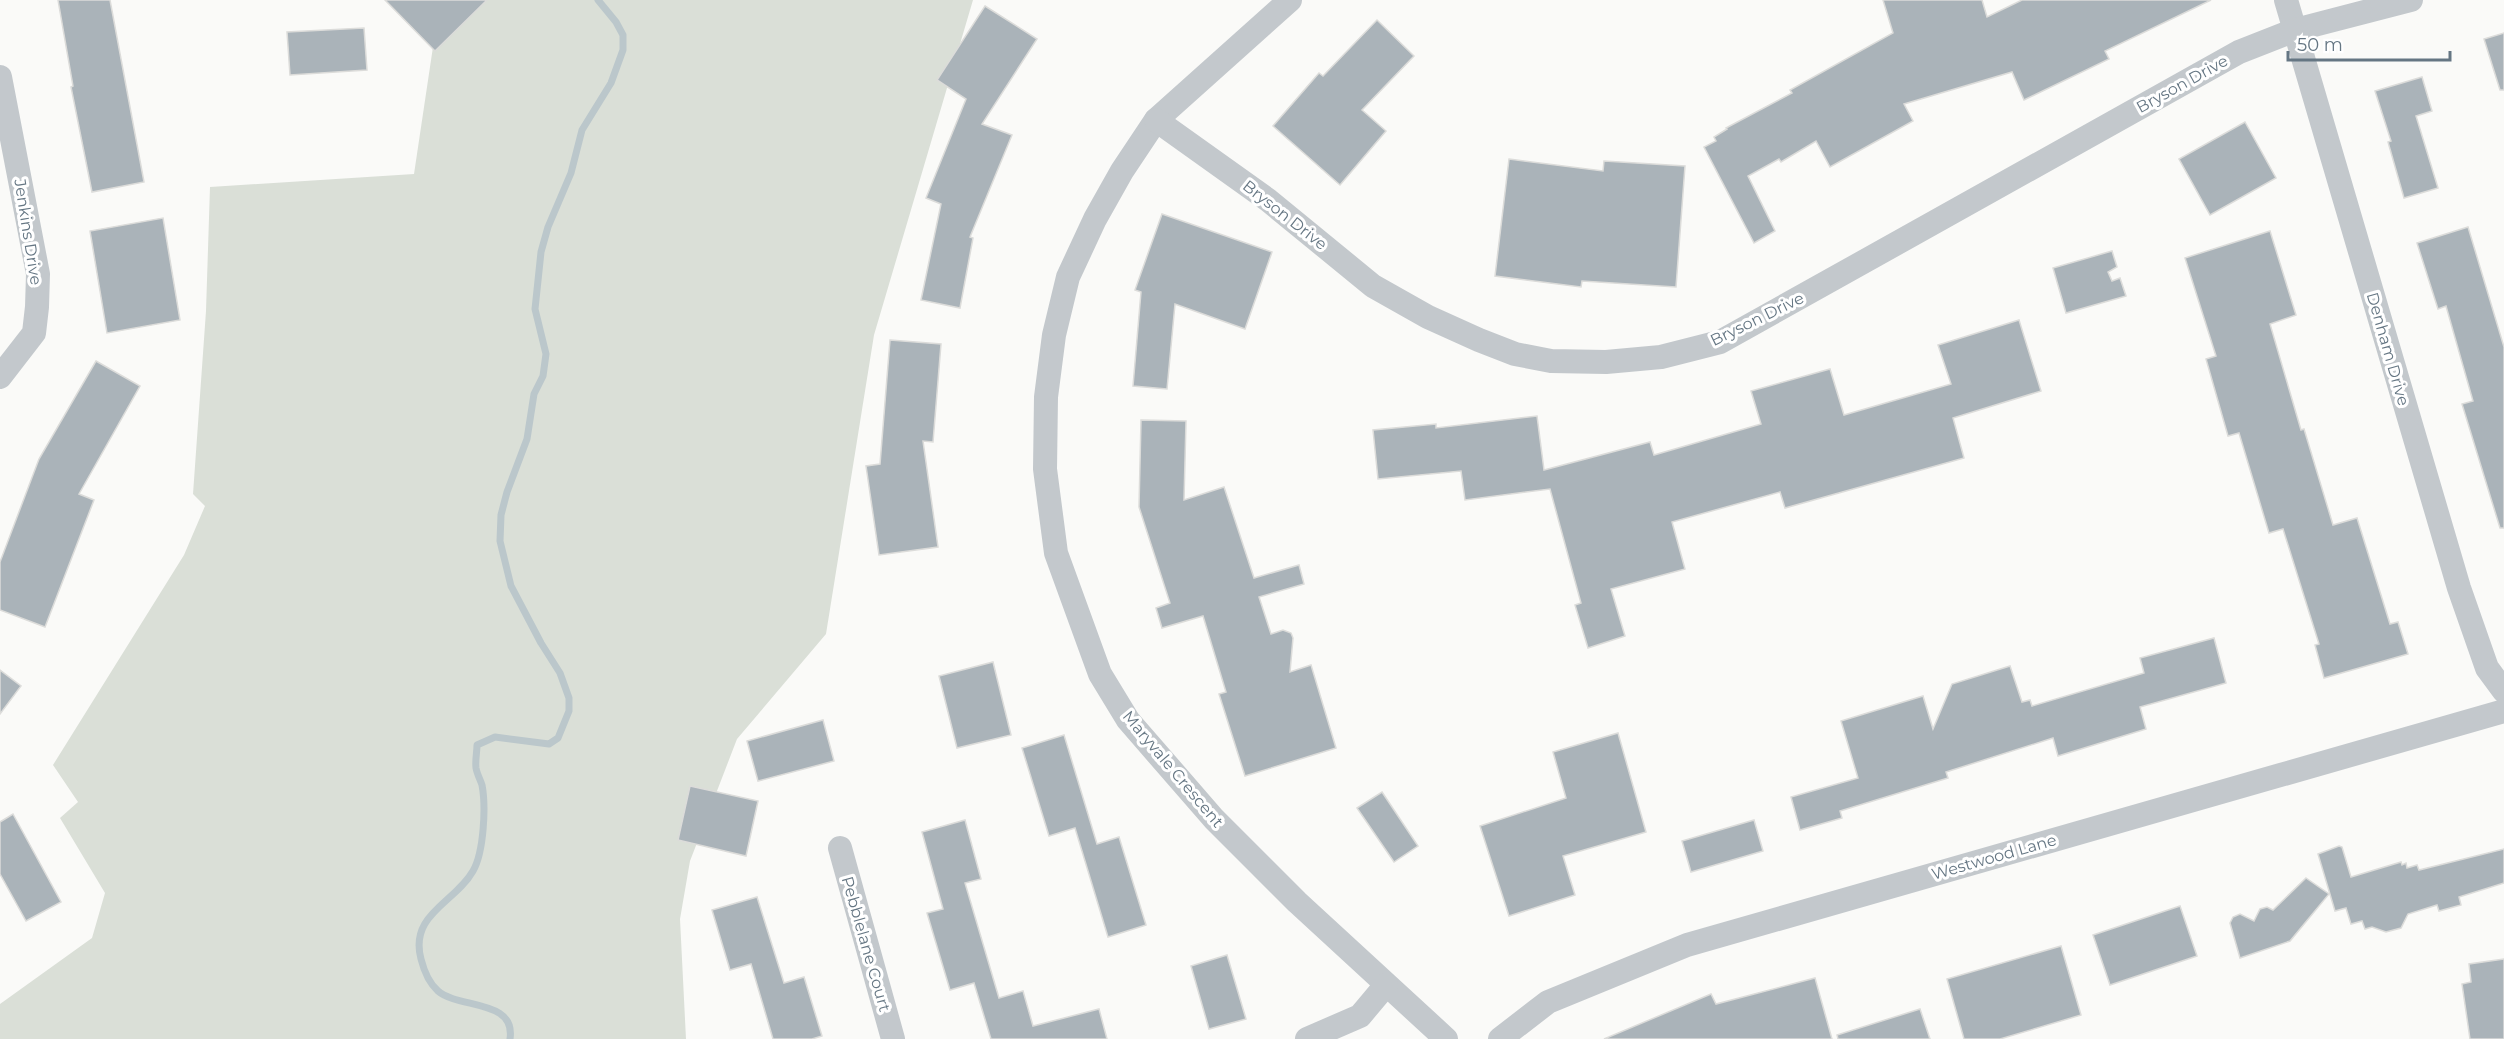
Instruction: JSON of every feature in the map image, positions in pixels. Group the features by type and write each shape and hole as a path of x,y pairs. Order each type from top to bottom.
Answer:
{"street":[{"name":"Maryvale Crescent","path":"1290,0 1155,120 1095,219 1068,277 1054,335 1046,397 1045,469 1056,553 1100,674 1128,720 1214,819 1297,902 1446,1039"},
{"name":"Denham Drive","path":"2286,0 2458,588 2487,668 2504,692"},
{"name":"Bryson Drive","path":"1155,120 1268,200 1373,286 1428,317 1515,354 1551,361 1606,362 1661,357 1720,342 2239,52 2295,30 2411,0"},
{"name":"Jenkins Drive","path":"0,77 4,122 38,274 38,307 33,333 0,377"},
{"name":"Westwood Lane","path":"1500,1039 1548,1002 1687,945 2504,711"},
{"name":"Pebblelane Court","path":"840,848 893,1039"},
{"path":"1307,1039 1360,1017 1386,985"}],"shaded area":[{"path":"440,0 973,0 874,335 826,634 737,739 690,861 680,919 686,1039 0,1039 0,1004 92,938 105,893 60,818 78,802 53,765 184,555 205,506 193,494 206,311 210,187 414,174"}],"building":[{"path":"58,0 110,0 144,182 92,192 71,87 73,86"},
{"path":"385,0 487,0 435,51"},
{"path":"1883,0 1982,0 1987,17 2022,0 2211,0 2105,51 2109,59 2024,100 2012,72 1904,104 1913,121 1830,167 1816,141 1781,162 1779,159 1748,176 1775,231 1754,243 1704,147 1716,141 1714,137 1726,128 1792,93 1790,90 1893,33"},
{"path":"985,6 1037,39 982,124 1012,135 970,237 973,238 960,308 921,300 941,204 926,198 966,99 937,80"},
{"path":"1377,20 1414,56 1362,110 1386,131 1340,185 1273,126 1319,73 1323,76"},
{"path":"364,28 367,70 290,75 287,32"},
{"path":"2504,33 2504,90 2500,90 2484,39"},
{"path":"2422,77 2432,111 2416,116 2438,188 2404,198 2388,142 2391,141 2375,91"},
{"path":"2245,122 2276,178 2210,215 2179,159"},
{"path":"1509,159 1603,171 1604,161 1685,166 1676,287 1582,281 1581,287 1495,276"},
{"path":"1162,214 1272,252 1245,329 1175,304 1167,389 1133,386 1141,292 1135,290"},
{"path":"163,218 180,320 107,333 90,231"},
{"path":"2468,227 2504,347 2504,528 2500,528 2462,404 2473,401 2446,306 2438,309 2417,243"},
{"path":"2270,231 2296,315 2270,324 2301,430 2304,429 2333,525 2357,518 2390,624 2398,622 2408,654 2324,678 2315,645 2319,644 2283,529 2269,533 2239,433 2228,436 2206,359 2216,356 2185,258"},
{"path":"2112,251 2117,267 2108,272 2112,281 2120,278 2126,296 2066,313 2053,268"},
{"path":"2019,320 2041,391 1953,418 1964,458 1785,508 1780,492 1672,522 1685,569 1611,589 1625,636 1588,648 1575,605 1581,603 1550,489 1465,500 1461,471 1378,479 1373,430 1436,424 1436,428 1537,416 1544,470 1650,442 1654,455 1761,424 1751,391 1830,369 1844,415 1951,384 1938,345"},
{"path":"890,340 941,344 933,442 923,441 938,547 879,555 866,466 880,464"},
{"path":"96,361 140,386 79,494 94,500 45,627 0,610 0,562 39,459"},
{"path":"1141,420 1186,421 1184,500 1224,487 1254,578 1299,565 1304,584 1259,597 1271,634 1283,630 1291,633 1293,638 1290,672 1311,665 1336,748 1245,776 1219,694 1226,692 1203,616 1162,628 1156,608 1170,603 1139,507"},
{"path":"2214,638 2226,683 2140,707 2146,729 2058,756 2053,738 1946,772 1948,778 1840,811 1842,818 1800,830 1791,797 1858,778 1841,721 1923,696 1933,729 1952,684 2010,666 2022,702 2030,700 2032,706 2144,673 2140,658"},
{"path":"993,662 1011,735 957,748 939,676"},
{"path":"0,670 21,686 0,714"},
{"path":"823,720 834,761 758,781 747,741"},
{"path":"1618,733 1646,832 1563,856 1575,895 1509,916 1480,826 1566,798 1553,752"},
{"path":"1064,735 1097,844 1119,837 1146,925 1108,937 1075,828 1049,836 1022,748"},
{"path":"690,786 758,801 746,856 678,840"},
{"path":"1382,792 1418,846 1394,862 1357,808"},
{"path":"13,814 61,902 26,921 0,874 0,822"},
{"path":"965,820 981,879 965,883 999,998 1023,991 1033,1026 1099,1009 1107,1039 991,1039 974,983 950,990 927,913 943,909 922,832"},
{"path":"1754,820 1763,851 1691,872 1682,841"},
{"path":"2342,847 2351,877 2401,862 2402,865 2406,863 2407,868 2417,865 2419,870 2504,849 2504,883 2459,897 2461,905 2439,911 2437,905 2408,914 2401,928 2386,932 2372,927 2365,929 2362,921 2351,924 2346,908 2335,911 2318,854"},
{"path":"2306,878 2329,894 2290,941 2240,958 2230,923 2233,917 2240,914 2254,921 2260,909 2267,907 2273,910"},
{"path":"757,897 784,983 804,977 822,1036 812,1039 773,1039 751,964 730,970 712,910"},
{"path":"2180,906 2197,956 2110,985 2093,935"},
{"path":"2061,946 2081,1015 2000,1039 1964,1039 1947,979"},
{"path":"1227,955 1246,1019 1209,1029 1191,966"},
{"path":"2504,959 2504,1039 2470,1039 2462,984 2471,982 2469,964"},
{"path":"1815,978 1832,1039 1604,1039 1711,994 1716,1004"},
{"path":"1920,1009 1930,1039 1838,1039 1837,1035"}],"waterway":[{"path":"510,1039 509,1026 504,1017 484,1007 447,997 435,988 429,981 424,968 419,944 427,920 465,882 477,863 484,816 482,785 476,768 477,745 495,737 549,744 558,738 569,711 569,698 560,673 541,643 511,586 500,541 501,515 527,439 534,394 543,376 546,354 535,309 541,252 548,227 571,173 582,130 611,83 623,50 623,35 616,22 598,0"}]}
